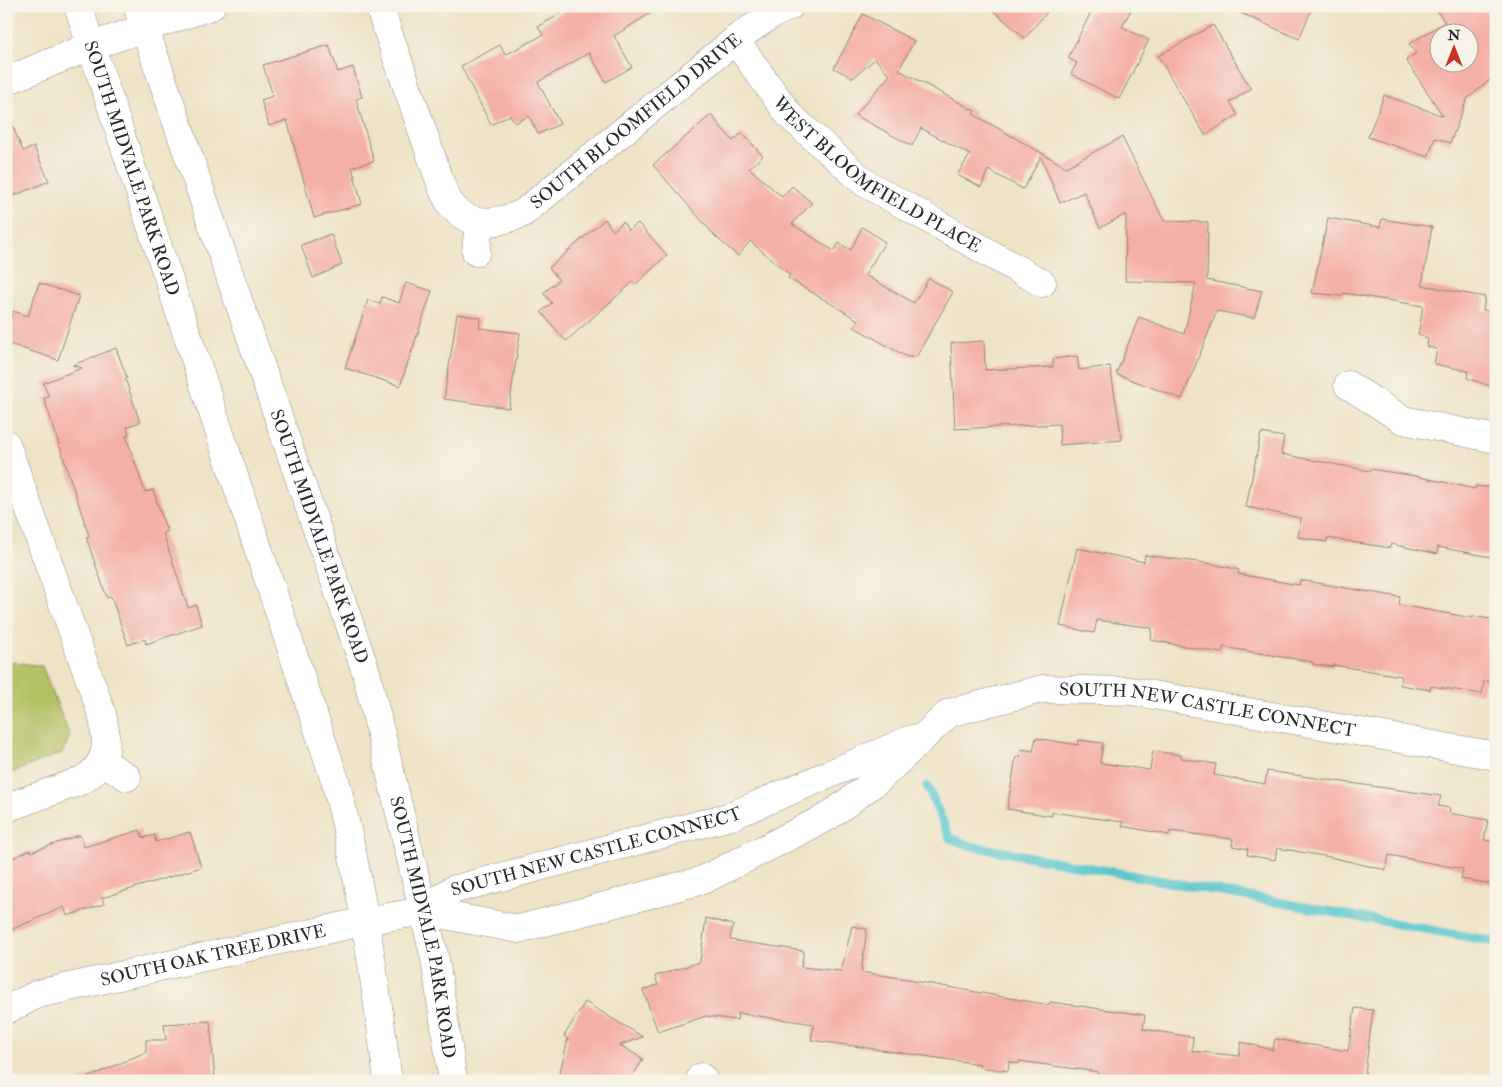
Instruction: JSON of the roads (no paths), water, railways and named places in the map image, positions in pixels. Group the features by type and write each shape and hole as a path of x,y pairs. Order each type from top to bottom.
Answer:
{"street":[{"name":"SOUTH MIDVALE PARK ROAD","path":"78,6 335,780 356,866 366,921 388,1081"},
{"path":"6,81 91,46 141,17 212,6"},
{"path":"379,6 443,190 454,208 471,221 479,222 476,252"},
{"name":"SOUTH BLOOMFIELD DRIVE","path":"479,222 506,221 523,213 735,40 771,15 790,6"},
{"name":"SOUTH MIDVALE PARK ROAD","path":"141,17 366,672 438,976 453,1081"},
{"name":"WEST BLOOMFIELD PLACE","path":"735,40 790,116 865,184 1042,283"},
{"path":"1348,385 1403,420 1496,439"},
{"path":"6,444 102,714 106,740 103,758 93,773 83,780 6,808"},
{"name":"SOUTH NEW CASTLE CONNECT","path":"424,911 518,929 702,880 829,816 878,780 949,713 1042,689 1131,690 1496,756"},
{"name":"SOUTH NEW CASTLE CONNECT","path":"424,911 452,890 731,816 928,733"},
{"path":"103,758 127,777"},
{"name":"SOUTH OAK TREE DRIVE","path":"6,1010 38,994 366,921 424,911"}],"waterway":[{"path":"927,786 950,838 971,846 1496,942"}]}
